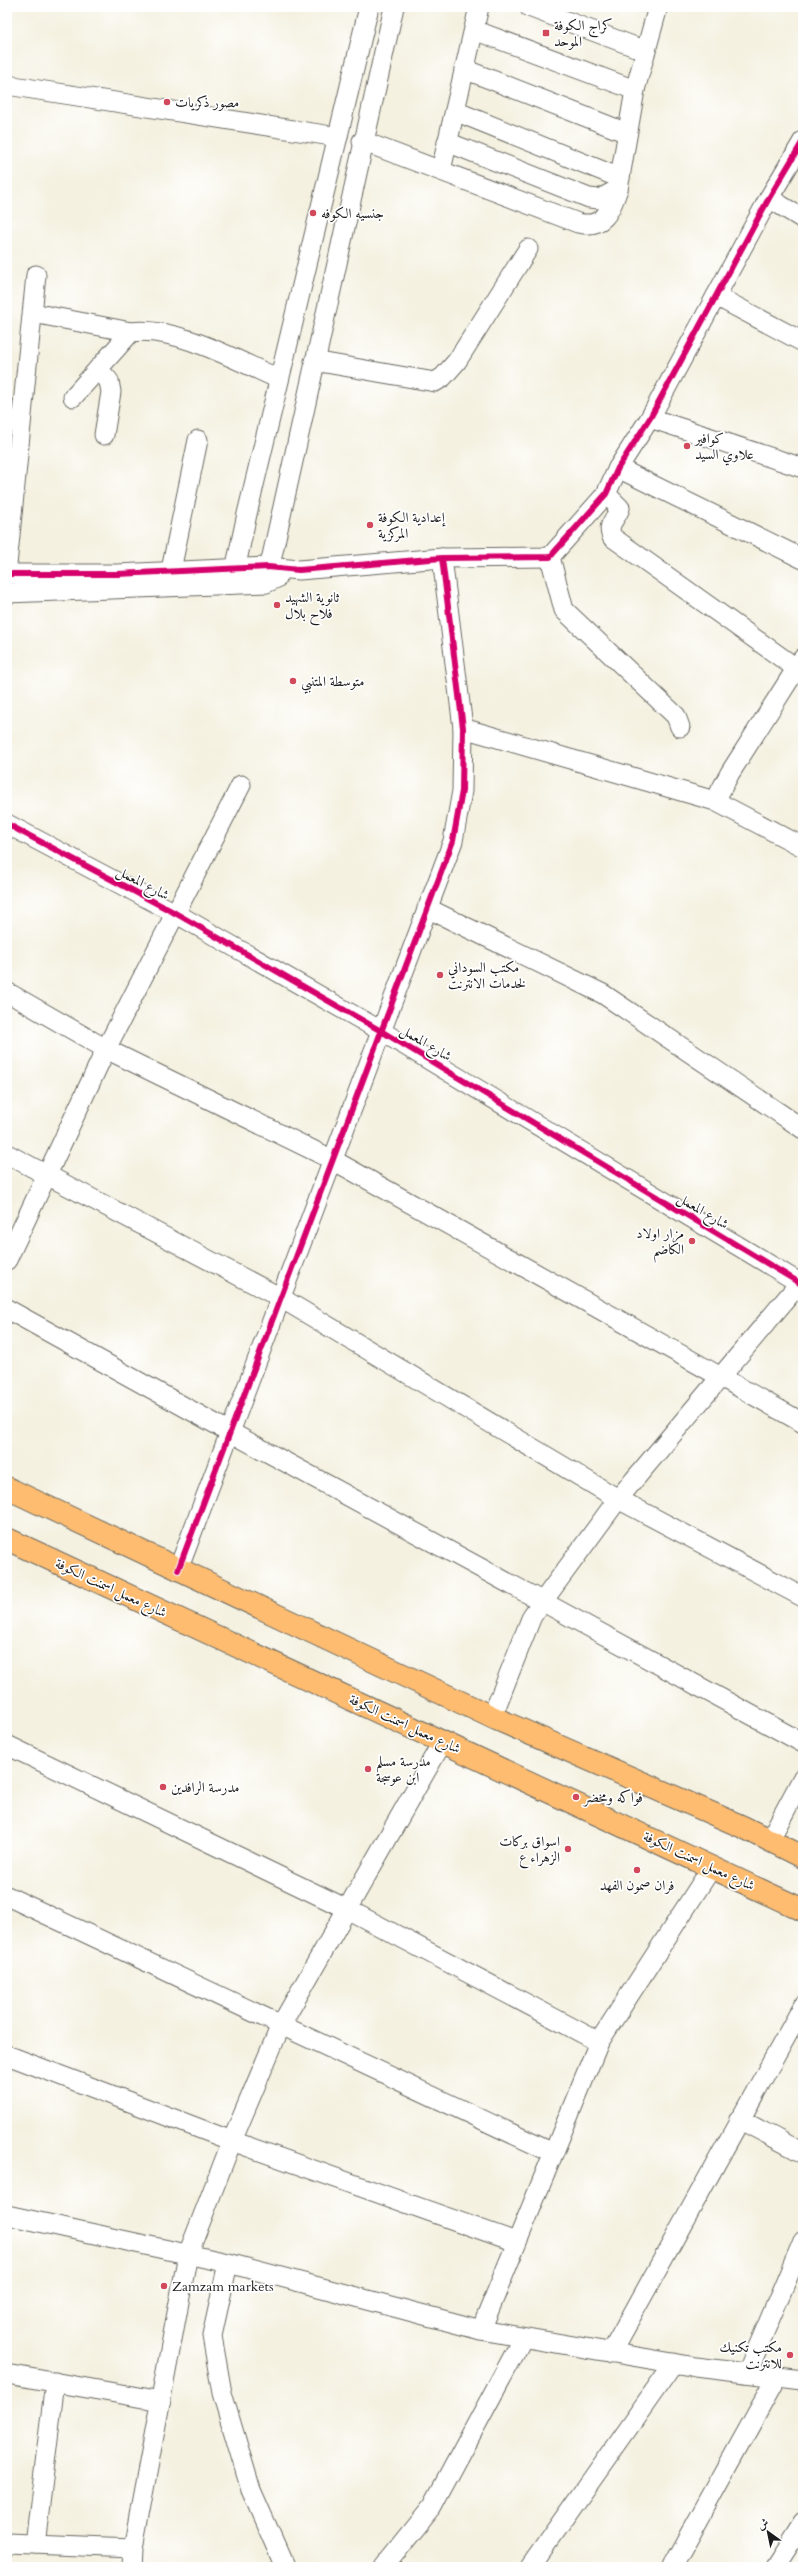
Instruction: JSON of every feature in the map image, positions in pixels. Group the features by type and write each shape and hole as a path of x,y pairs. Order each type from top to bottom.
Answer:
{"main road":[{"path":"7,1488 492,1717 743,1827 769,1841 803,1856"},
{"name":"شارع معمل اسمنت الكوفة","path":"7,1539 803,1910"}],"street":[{"path":"233,577 279,379 369,7"},
{"path":"267,575 362,141 394,7"},
{"path":"441,170 479,7"},
{"path":"529,7 646,51"},
{"path":"362,141 589,226 600,222 607,213 619,183 635,90 657,7"},
{"path":"474,30 635,90"},
{"path":"464,69 627,133"},
{"path":"7,85 338,137"},
{"path":"455,111 619,183"},
{"path":"7,593 267,575 299,570 442,558 550,557 606,494 618,468 650,418 769,198 803,141"},
{"path":"447,142 589,198 600,199 619,183"},
{"path":"769,198 803,219"},
{"path":"314,361 435,382 457,361 528,249"},
{"path":"7,565 36,275"},
{"path":"716,296 803,342"},
{"path":"33,313 131,332 146,330 175,335 279,379"},
{"path":"73,397 131,332"},
{"path":"98,369 109,381 111,392 104,436"},
{"path":"650,418 803,468"},
{"path":"171,570 198,440"},
{"path":"618,468 803,559"},
{"path":"606,494 620,508 618,514 610,524 609,531 612,537 734,626 801,666 730,773 716,801"},
{"path":"550,557 564,610 676,716 680,727"},
{"path":"178,1570 453,841 462,790 463,728 442,558"},
{"path":"7,574 117,574 171,570 233,577"},
{"path":"463,728 716,801 803,847"},
{"path":"7,1260 106,1049 241,785"},
{"name":"شارع المعمل","path":"7,824 175,913 381,1031 802,1283"},
{"path":"427,908 603,994 803,1129"},
{"path":"7,992 106,1049 332,1160 803,1423"},
{"path":"7,1154 280,1298 618,1499 803,1597"},
{"path":"492,1717 532,1616 542,1602 618,1499 802,1283"},
{"path":"7,1309 230,1432 803,1743"},
{"path":"132,2567 133,2548 188,2254 232,2141 281,2025 443,1741"},
{"path":"7,1745 347,1909 600,2042"},
{"path":"769,1841 803,1777"},
{"path":"481,2330 516,2242 600,2042 712,1867"},
{"path":"7,1896 553,2153"},
{"path":"611,2353 803,2006"},
{"path":"7,2055 232,2141 516,2242"},
{"path":"740,2119 803,2153"},
{"path":"7,2215 228,2263 481,2330 674,2364 803,2380"},
{"path":"747,2373 803,2241"},
{"path":"228,2263 212,2336 222,2393 251,2490 285,2567"},
{"path":"383,2567 433,2505 523,2338"},
{"path":"530,2567 674,2364"},
{"path":"7,2374 161,2401"},
{"path":"672,2567 777,2377"},
{"path":"35,2544 55,2382"},
{"path":"775,2567 803,2523"},
{"path":"7,2543 133,2548"}],"cycle path":[{"path":"7,574 117,574 268,567 299,570 442,558 550,557 606,494 618,468 650,418 769,198 803,141"},
{"path":"178,1570 453,841 462,791 463,728 442,558"},
{"path":"7,824 175,913 381,1031 803,1285"}],"place":[{"name":"كراج الكوفة الموحد","path":"546,33"},
{"name":"مصور ذكريات","path":"167,102"},
{"name":"جنسيه الكوفه","path":"313,213"},
{"name":"كوافير علاوي السيد","path":"687,446"},
{"name":"إعدادية الكوفة المركزية","path":"370,525"},
{"name":"ثانوية الشهيد فلاح بلال","path":"277,605"},
{"name":"متوسطة المتنبي","path":"293,681"},
{"name":"مكتب السوداني لخدمات الانترنت","path":"440,975"},
{"name":"مزار اولاد الكاضم","path":"692,1241"},
{"name":"مدرسة مسلم ابن عوسجة","path":"368,1769"},
{"name":"مدرسة الرافدين","path":"163,1787"},
{"name":"فواكه ومخضر","path":"576,1797"},
{"name":"اسواق بركات الزهراء ع","path":"568,1849"},
{"name":"فران صمون الفهد","path":"637,1870"},
{"name":"Zamzam markets","path":"164,2286"},
{"name":"مكتب تكنيك للانترنت","path":"790,2355"}]}
